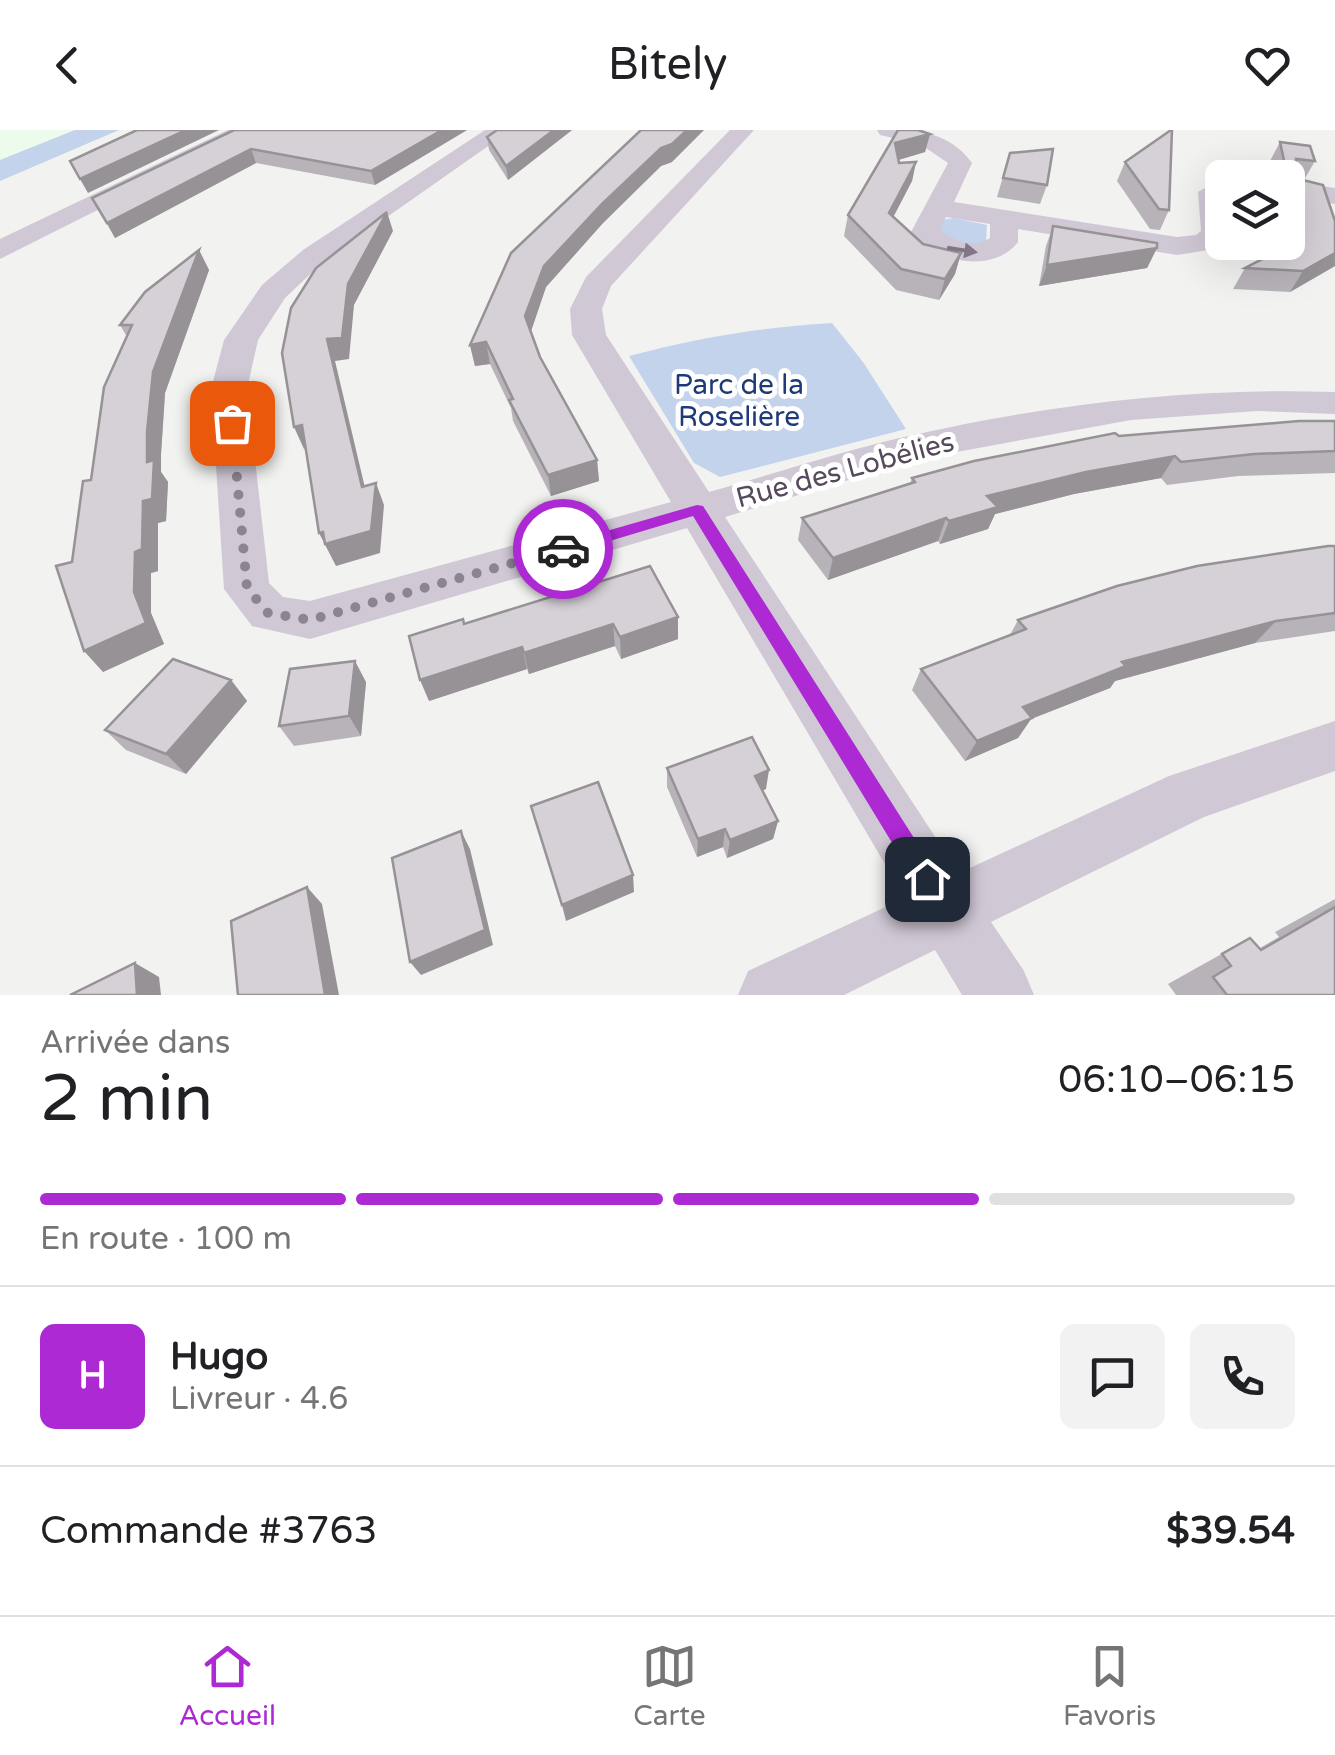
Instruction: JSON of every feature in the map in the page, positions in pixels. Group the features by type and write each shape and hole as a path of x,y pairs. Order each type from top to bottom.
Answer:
{"street":[{"path":"0,250 246,130"},
{"name":"Rue des Lobélies","path":"500,130 313,256 273,292 242,340 229,390 247,588 268,613 310,620 914,447 1131,409 1257,400 1335,403"},
{"path":"743,130 597,283 586,309 589,335 1000,995"},
{"path":"888,130 937,142 954,152 960,162 925,232 936,244 956,251 993,251 1004,242 1004,219"},
{"path":"1305,192 1335,196"},
{"path":"938,208 1178,246 1205,243"},
{"path":"772,995 1189,795 1335,746"}],"shaded area":[{"path":"0,130 75,130 0,160"}],"green space":[{"path":"75,130 119,130 0,181 0,160"},
{"path":"954,218 987,225 986,242 961,243 939,231 943,220"},
{"name":"Parc de la Roselière","path":"832,323 863,362 906,429 720,477 694,463 629,356 730,334"}],"building":[{"path":"137,130 186,130 80,179 70,161"},
{"path":"234,130 442,130 371,171 251,149 107,223 92,198"},
{"path":"497,130 554,130 506,166 487,137"},
{"path":"641,130 687,130 661,148 602,204 544,266 525,316 540,357 597,460 548,475 509,400 513,399 486,342 470,345 511,253"},
{"path":"898,130 930,134 895,143 899,163 916,162 889,213 923,244 961,253 945,279 901,269 848,215"},
{"path":"1172,130 1169,210 1159,209 1125,162"},
{"path":"1280,142 1310,146 1315,161 1296,159 1284,160"},
{"path":"1053,149 1047,185 1003,178 1010,153"},
{"path":"1305,180 1323,185 1335,221 1335,253 1303,271 1245,268 1260,260 1305,260"},
{"path":"387,212 348,284 342,338 327,339 362,487 376,483 371,531 325,544 323,532 319,533 302,425 294,427 282,353 291,308 316,268"},
{"path":"1053,226 1157,243 1157,248 1047,265"},
{"path":"199,250 153,372 147,432 147,462 154,460 152,499 143,501 142,549 135,552 134,592 146,623 84,651 56,566 72,562 83,481 91,480 104,387 132,325 120,325 145,292"},
{"path":"1335,421 1335,451 1181,462 1175,456 1086,472 987,496 998,507 949,521 946,518 833,558 802,518 915,482 912,478 974,461 1115,433 1119,436"},
{"path":"1335,546 1335,613 1276,621 1122,662 1126,666 1023,707 1032,718 977,741 921,669 1026,629 1018,620 1117,586 1197,566"},
{"path":"650,566 678,617 620,637 613,624 524,653 522,647 420,680 409,636 463,619 464,624"},
{"path":"173,659 231,680 166,754 105,730"},
{"path":"355,661 349,716 279,726 290,669"},
{"path":"752,737 769,770 755,776 778,821 730,840 725,829 698,839 667,768"},
{"path":"598,782 633,875 562,905 531,806"},
{"path":"461,831 485,930 410,962 392,858"},
{"path":"307,887 325,995 238,995 231,921"},
{"path":"1335,907 1335,995 1227,995 1213,977 1231,966 1222,954 1250,938 1261,950"},
{"path":"135,963 137,995 70,995"}],"way so far":[{"path":"232,423 247,588 268,613 310,620 563,549"}],"route":[{"path":"563,549 697,510 927,879"}]}
